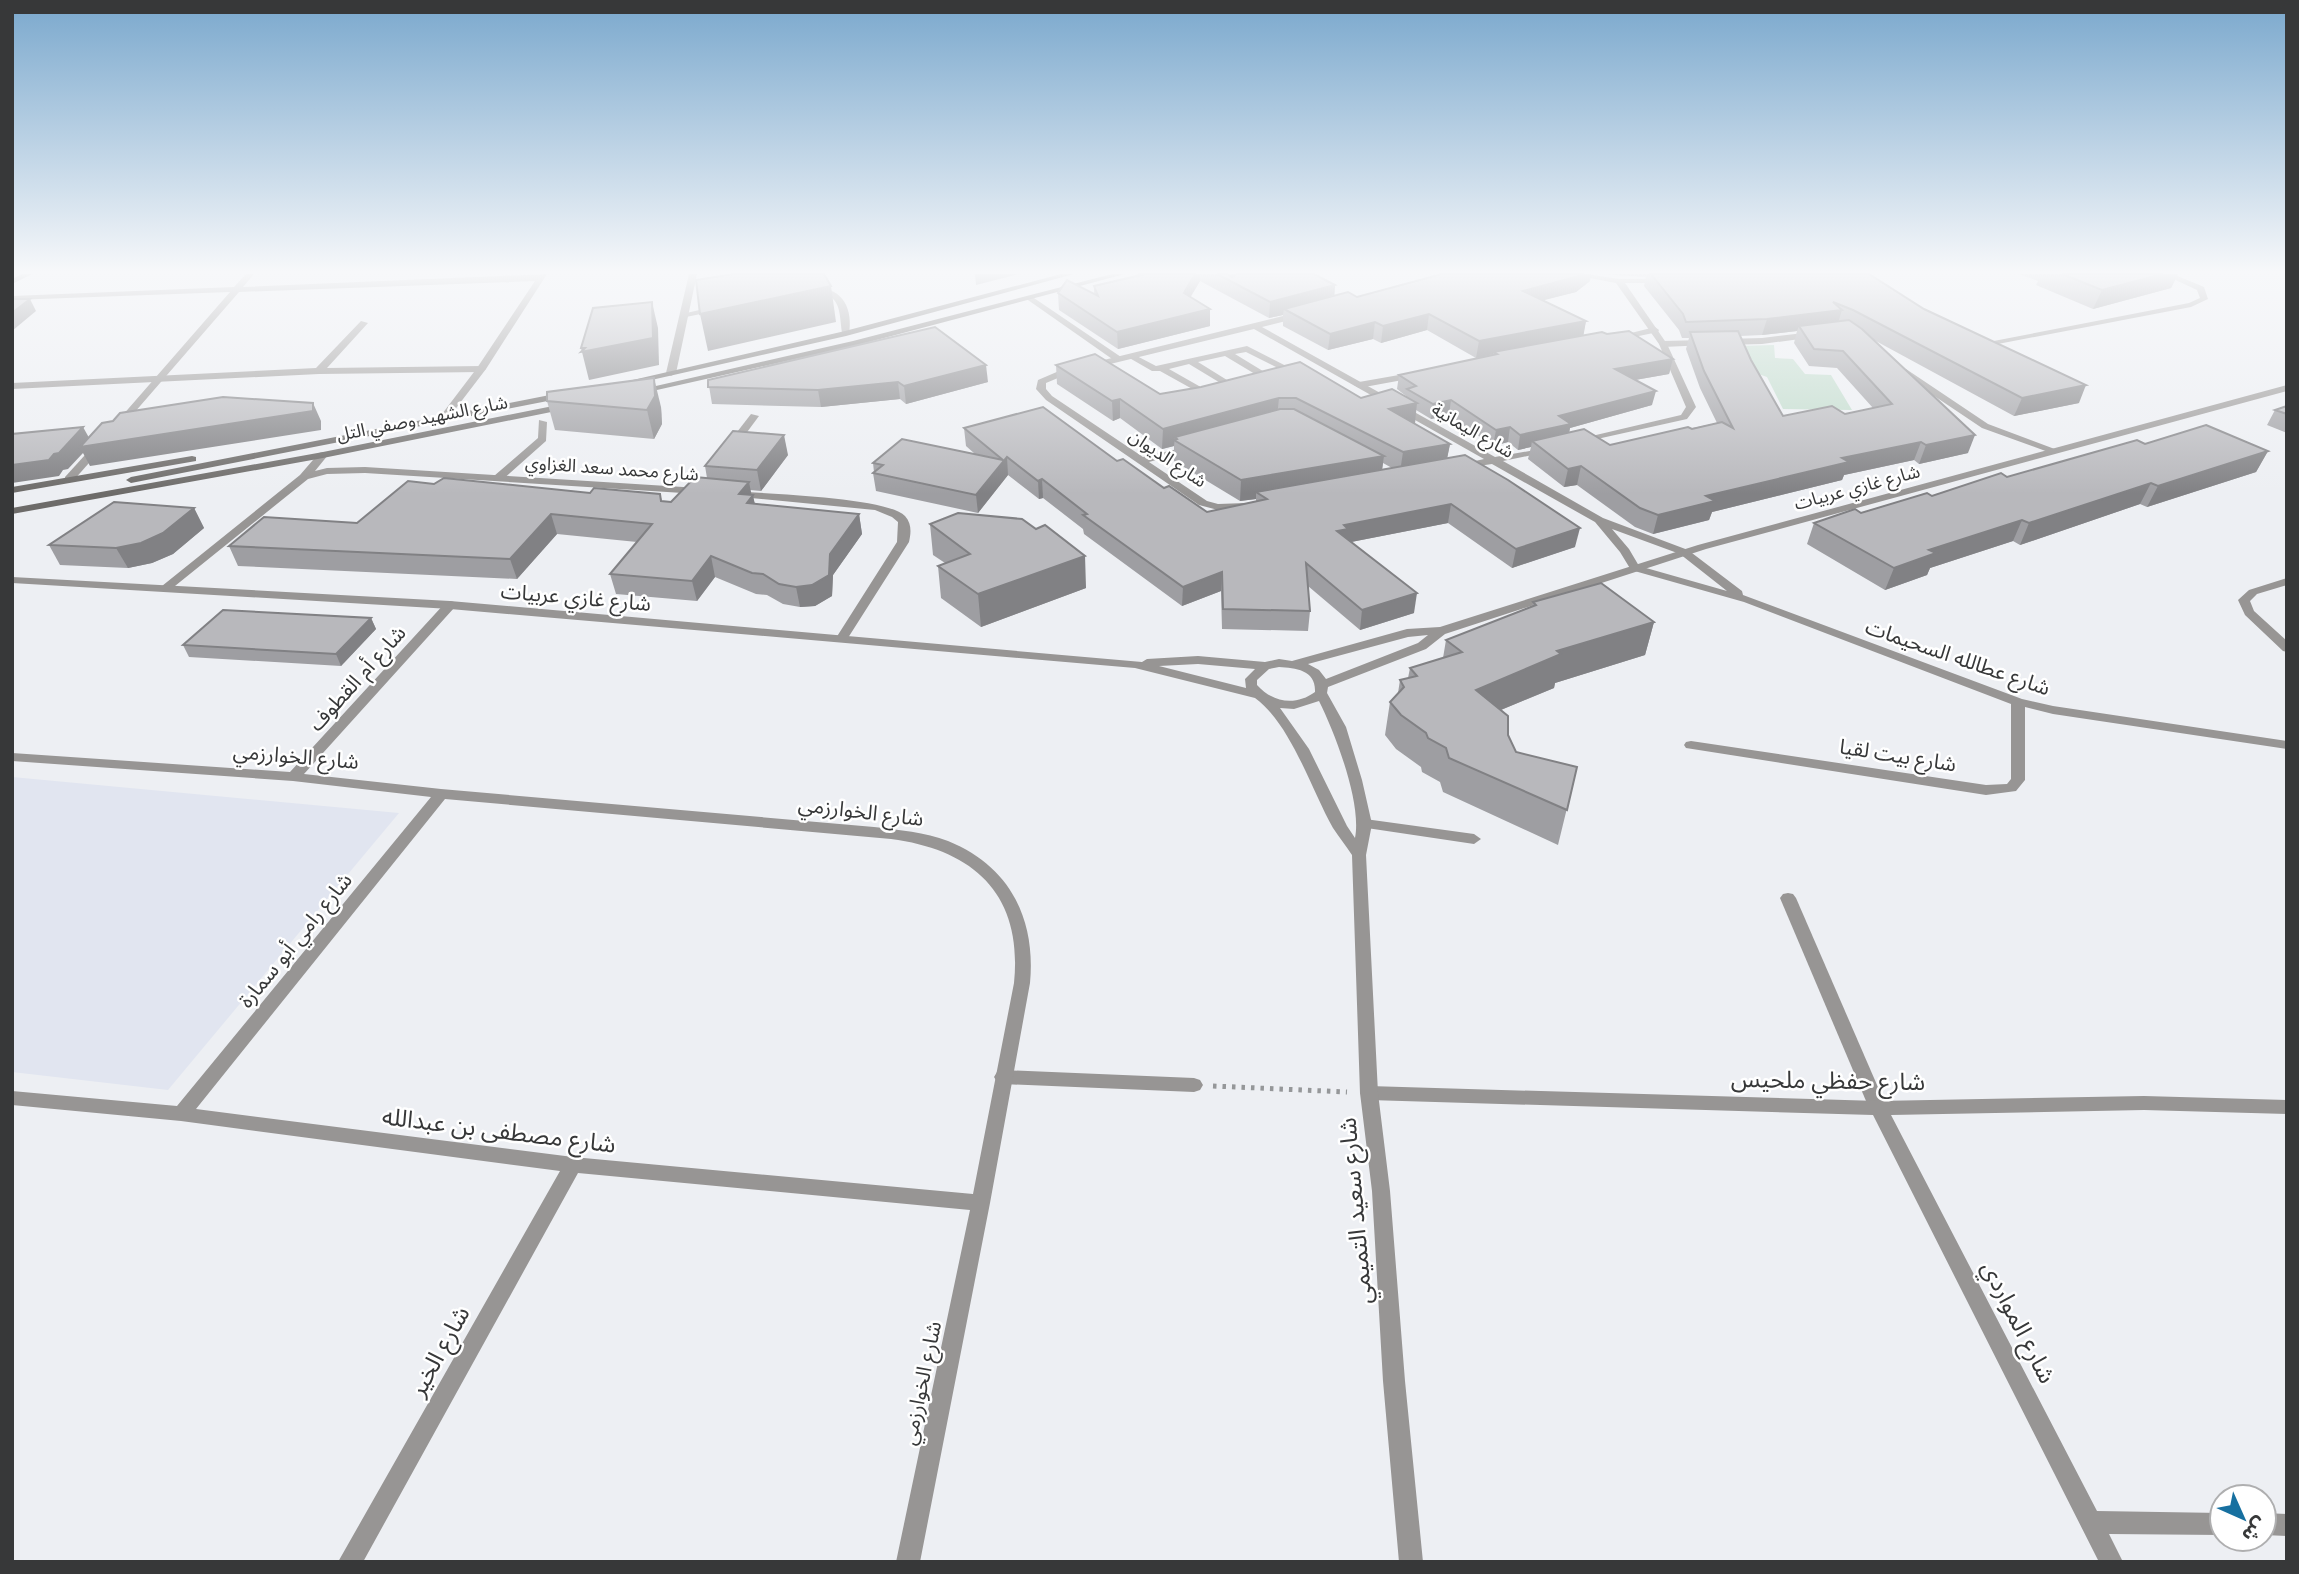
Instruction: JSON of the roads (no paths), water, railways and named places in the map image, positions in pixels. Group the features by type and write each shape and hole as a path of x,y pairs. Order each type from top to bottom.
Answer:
{"main road":[{"path":"780,347 671,373 612,391 832,347"},
{"name":"شارع الشهيد وصفي التل","path":"12,511 284,450 573,393"},
{"name":"شارع الشهيد وصفي التل","path":"12,501 273,464 574,404"},
{"path":"12,490 216,455 284,450"},
{"path":"12,521 177,489 273,464"}],"street":[{"path":"114,430 186,347"},
{"path":"318,371 341,347"},
{"path":"444,418 495,347"},
{"path":"671,373 677,347"},
{"path":"1102,347 1118,359"},
{"name":"شارع الديوان","path":"1167,347 1049,378 1041,383 1041,389 1203,503 1230,508 1255,505"},
{"name":"شارع اليمانية","path":"1293,347 1599,520 1684,552"},
{"path":"1570,444 1675,420 1689,412 1691,407 1665,347"},
{"path":"1130,356 1149,368 1162,368 1241,349 1253,350 1291,371 1256,381"},
{"path":"1226,353 1268,378"},
{"path":"1190,361 1232,387"},
{"path":"1889,361 1975,421 2056,452"},
{"path":"1162,368 1205,393 1244,384"},
{"path":"12,386 91,381 158,381 318,371 481,369"},
{"path":"1359,385 1426,373"},
{"name":"شارع غازي عربيات","path":"12,580 166,587 450,606 1135,664 1198,660 1265,666 1294,664 1394,636 1441,632 1684,552 2287,388"},
{"path":"722,458 754,416"},
{"path":"498,478 538,444 544,433 542,422"},
{"path":"69,479 105,440"},
{"path":"1141,461 1202,444"},
{"path":"1452,469 1557,447"},
{"path":"166,587 303,477 323,455"},
{"name":"شارع محمد سعد الغزاوي","path":"303,477 336,470 710,492"},
{"path":"697,491 705,480"},
{"name":"شارع محمد سعد الغزاوي","path":"724,493 876,506 896,513 904,520 907,530 903,542 842,638"},
{"name":"شارع اليمانية","path":"1599,520 1625,551 1635,568"},
{"name":"شارع عطالله السحيمات","path":"1684,552 1748,600"},
{"name":"شارع عطالله السحيمات","path":"1635,568 1748,600 2018,702 2053,710 2287,745"},
{"path":"2287,581 2253,592 2244,600 2249,612 2287,648"},
{"name":"شارع أم القطوف","path":"293,777 450,606"},
{"name":"شارع غازي عربيات","path":"1135,664 1262,698 1293,705 1305,704 1322,688 1422,646 1441,632"},
{"path":"1294,664 1318,675 1322,688"},
{"path":"1265,666 1251,679 1251,687 1302,749 1340,827 1359,855"},
{"name":"شارع سعيد التميمي","path":"1322,688 1347,750 1365,824 1359,855 1369,1093 1381,1191 1394,1381 1411,1562"},
{"name":"شارع بيت لقيا","path":"1691,745 1986,790 2011,788 2018,780 2018,702"},
{"name":"شارع الخوارزمي","path":"12,757 293,777 441,794 874,832 943,845 988,873 1003,889 1017,917 1024,949 1022,983 981,1203 908,1562"},
{"name":"شارع رامي أبو سمارة","path":"181,1114 441,794"},
{"path":"1365,824 1474,839"},
{"name":"شارع المواردي","path":"1788,898 1878,1108 2111,1562"},
{"path":"1003,1077 1194,1085"},
{"name":"شارع حفظي ملحيس","path":"1369,1093 1878,1108 2144,1104 2287,1107"},
{"name":"شارع مصطفى بن عبدالله","path":"12,1098 181,1114 573,1165 981,1203"},
{"name":"شارع الخير","path":"350,1562 573,1165"},
{"path":"2091,1521 2208,1524"}]}
